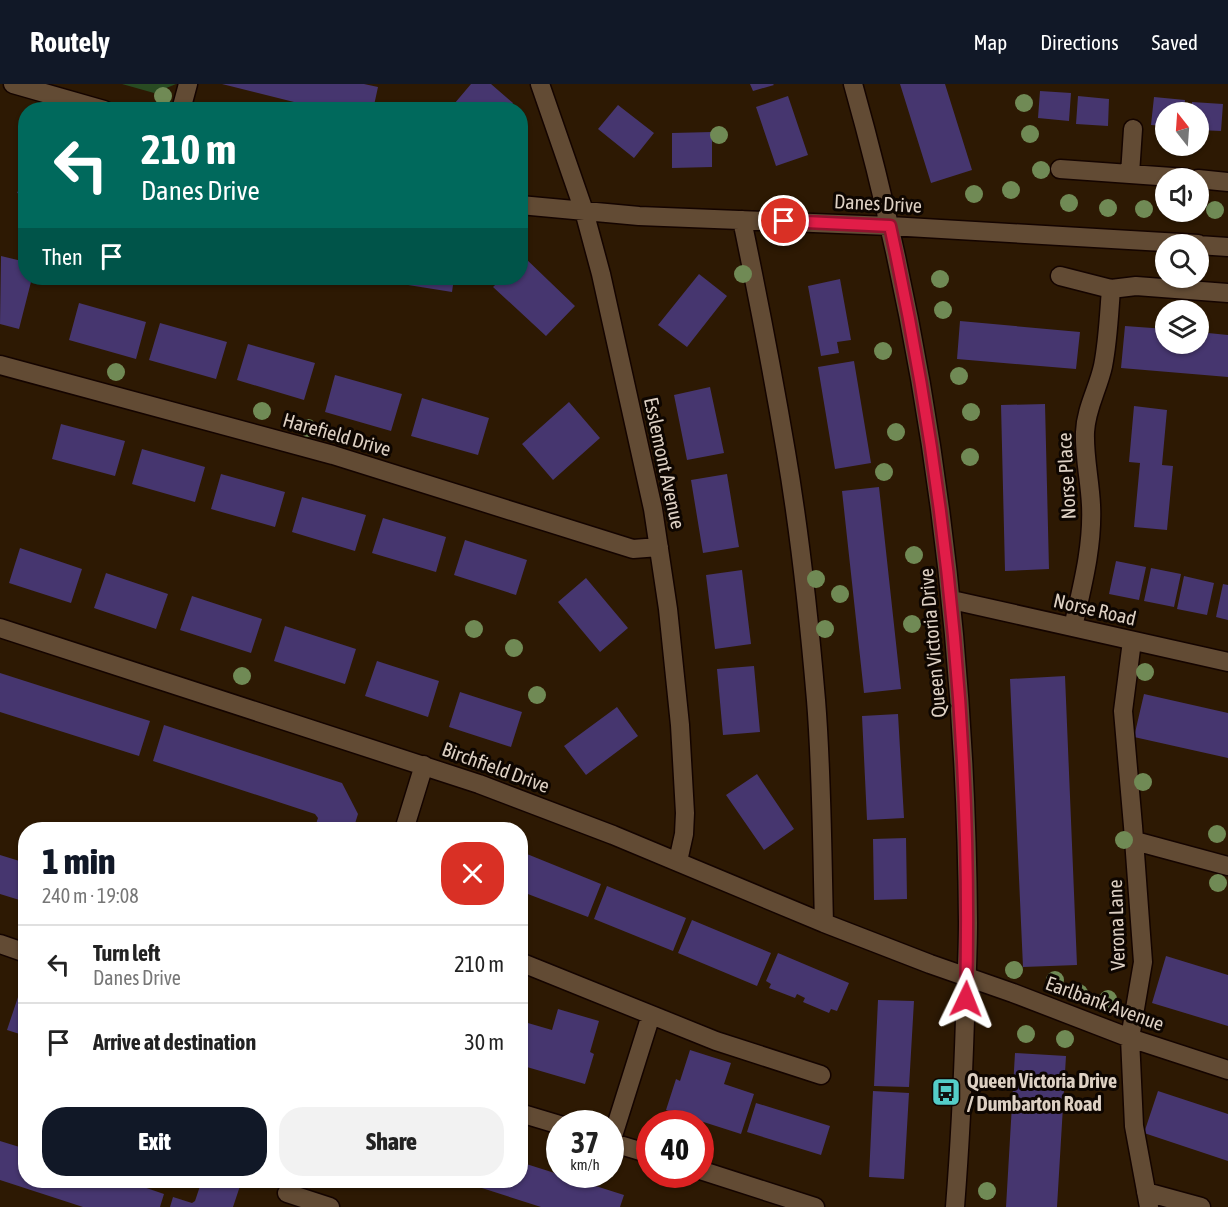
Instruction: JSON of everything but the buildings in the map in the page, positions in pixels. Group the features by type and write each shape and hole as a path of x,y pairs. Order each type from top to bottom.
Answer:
{"street":[{"path":"13,84 76,102"},
{"path":"183,102 188,84"},
{"name":"Esslemont Avenue","path":"540,84 584,211 602,274 653,509 676,679 684,778 684,834 678,861"},
{"name":"Queen Victoria Drive","path":"853,84 877,169 920,372 939,492 952,600 962,732 968,925 962,1106 955,1207"},
{"path":"1130,174 1133,129"},
{"path":"1060,169 1155,176"},
{"path":"1209,180 1228,182"},
{"name":"Danes Drive","path":"528,206 651,216 890,226 1155,241"},
{"path":"742,220 783,433 803,571 820,770 824,923"},
{"name":"Danes Drive","path":"1209,245 1228,247"},
{"path":"1060,276 1111,289 1136,286 1228,293"},
{"name":"Norse Place","path":"1073,627 1091,538 1086,426 1089,408 1103,367 1111,289"},
{"name":"Harefield Drive","path":"0,365 333,455 633,549 659,547"},
{"name":"Norse Road","path":"952,600 1228,662"},
{"name":"Birchfield Drive","path":"0,628 424,765 535,805 678,861 824,923 967,978"},
{"name":"Verona Lane","path":"1132,641 1123,711 1143,962 1130,1038 1134,1126 1148,1199"},
{"path":"406,822 424,765"},
{"path":"1135,841 1228,866"},
{"path":"0,944 18,950"},
{"path":"528,965 736,1048 821,1075"},
{"name":"Earlbank Avenue","path":"967,978 1013,993 1130,1038 1228,1070"},
{"path":"621,1110 651,1015"},
{"path":"528,1115 546,1121"},
{"path":"714,1175 815,1207"},
{"path":"287,1194 330,1207"},
{"path":"1148,1199 1201,1207"}],"green space":[{"path":"122,84 176,84 154,93"}],"place":[{"name":"Queen Victoria Drive / Dumbarton Road","path":"946,1092"}],"route":[{"path":"784,221 890,226 920,372 939,492 952,600 966,819 968,925 966,999"}]}
